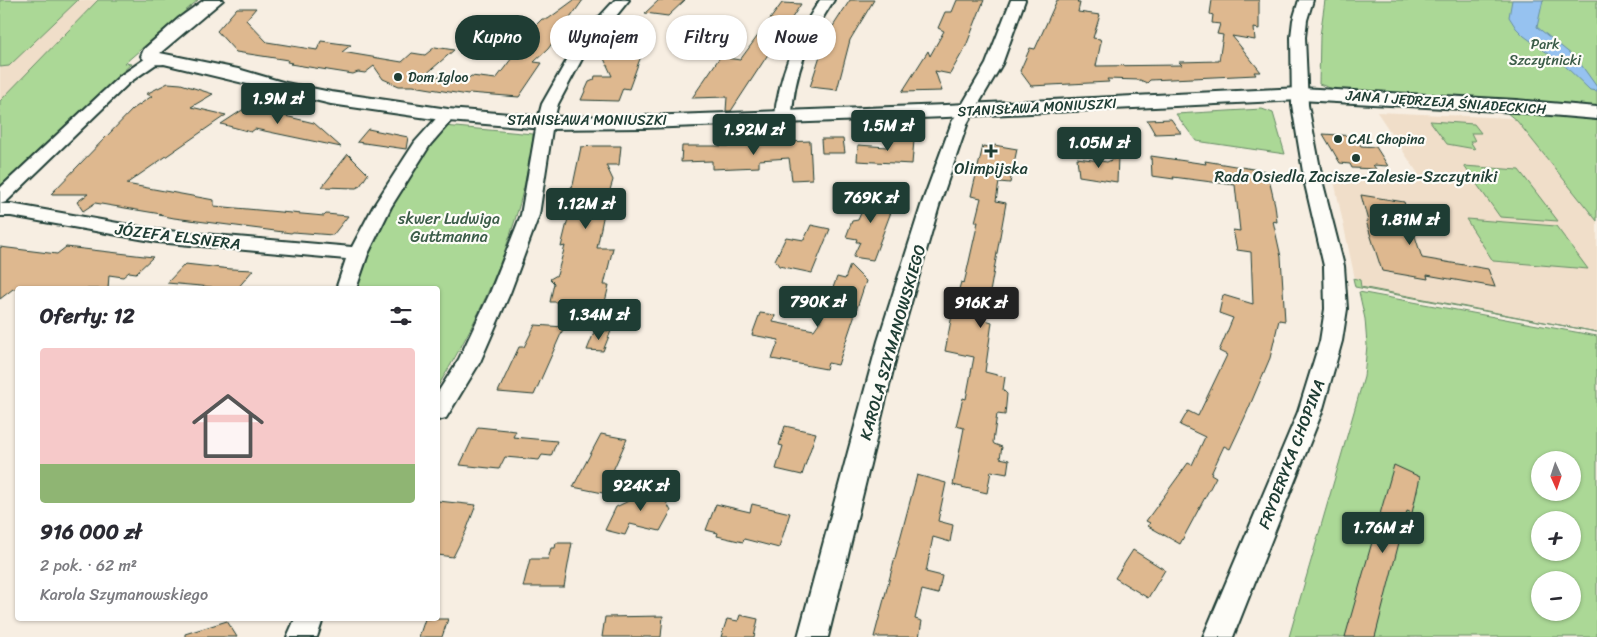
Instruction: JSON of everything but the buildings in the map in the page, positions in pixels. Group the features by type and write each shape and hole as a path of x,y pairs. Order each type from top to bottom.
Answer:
{"street":[{"path":"0,198 125,79 159,54 185,22 215,0"},
{"path":"440,408 469,362 500,293 530,215 545,123 550,104 576,56 596,29 622,0"},
{"path":"784,116 787,89 798,46 826,0"},
{"name":"KAROLA SZYMANOWSKIEGO","path":"813,637 890,341 930,206 960,122 994,64 1018,0"},
{"name":"FRYDERYKA CHOPINA","path":"1218,637 1310,412 1331,341 1336,309 1334,266 1314,184 1301,114 1298,37 1300,20 1306,0"},
{"path":"159,54 179,55 187,46 187,32 197,15"},
{"name":"STANISŁAWA MONIUSZKI","path":"187,46 208,62 238,76"},
{"name":"STANISŁAWA MONIUSZKI","path":"159,54 283,88 331,98 448,115 545,123 644,122 968,110 1300,94"},
{"name":"JANA I JĘDRZEJA ŚNIADECKICH","path":"1300,94 1516,106 1594,113"},
{"path":"347,286 358,254 382,206 423,142 448,115"},
{"name":"JÓZEFA ELSNERA","path":"0,210 11,210 156,236 358,254"},
{"path":"302,637 308,621"}],"shaded area":[{"path":"0,0 162,0 0,146"},
{"path":"1377,112 1512,118 1517,121 1597,221 1597,331 1361,287 1360,280 1355,279 1332,171 1423,181"}],"green space":[{"path":"0,0 78,0 9,66 0,67"},
{"path":"98,0 198,0 125,63 131,64 0,186 0,101"},
{"name":"Park Szczytnicki","path":"1325,0 1597,0 1597,109 1505,100 1333,89 1319,84 1320,36"},
{"path":"1262,109 1273,113 1285,154 1196,141 1176,114"},
{"path":"1506,112 1597,120 1597,221 1517,121"},
{"path":"1430,121 1474,124 1481,133 1471,133 1475,141 1470,141 1475,149 1447,144"},
{"name":"skwer Ludwiga Guttmanna","path":"444,126 533,134 520,204 499,267 471,328 440,383 440,286 355,286 370,245 392,204"},
{"path":"1464,166 1519,170 1558,221 1500,217"},
{"path":"1466,219 1556,226 1588,269 1493,261"},
{"path":"1353,278 1360,280 1361,287 1597,332 1355,287"},
{"path":"1359,292 1597,336 1597,637 1289,637 1364,377 1367,345 1365,319"}],"water":[{"path":"1512,0 1543,0 1537,27 1577,59 1597,87 1597,91 1590,90 1564,65 1516,28 1509,17"}],"place":[{"name":"Dom Igloo","path":"398,77"},
{"name":"CAL Chopina","path":"1338,139"},
{"name":"Olimpijska","path":"991,151"},
{"name":"Rada Osiedla Zacisze-Zalesie-Szczytniki","path":"1356,158"}]}
